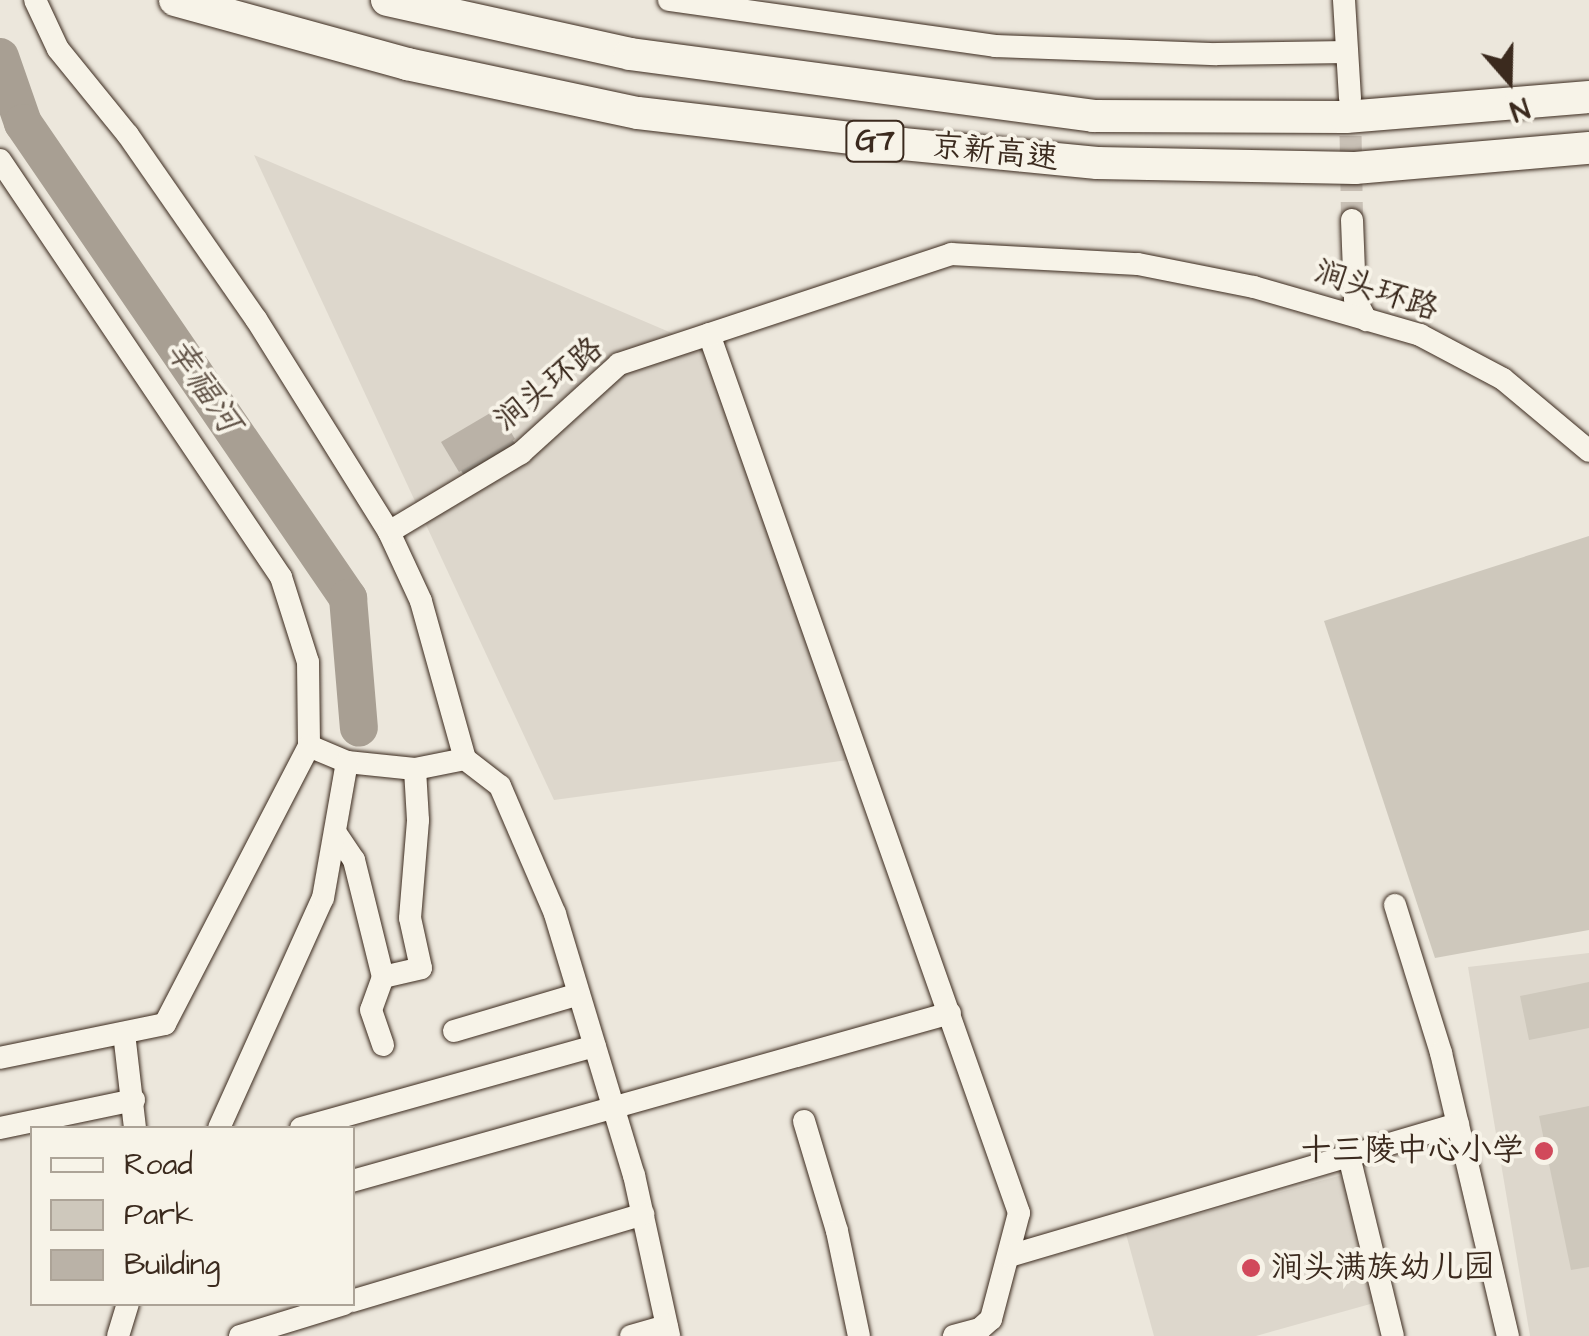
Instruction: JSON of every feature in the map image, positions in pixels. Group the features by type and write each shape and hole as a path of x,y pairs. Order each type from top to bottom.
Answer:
{"highway":[{"name":"京新高速","path":"175,0 407,64 638,113 903,144 1096,163 1354,168 1589,148"},
{"name":"京新高速","path":"387,0 630,54 1093,116 1346,116 1589,97"}],"street":[{"path":"35,0 58,49 128,134 256,320 389,532 421,601 465,759 500,786 556,914 613,1107 643,1214 668,1331 631,1336"},
{"path":"669,0 748,5 995,46 1217,54 1347,52"},
{"path":"1344,0 1350,98"},
{"path":"0,160 281,578 308,662 309,746 165,1024 0,1058"},
{"path":"1352,220 1356,299 1366,320"},
{"name":"涧头环路","path":"389,532 521,453 619,364 951,254 1138,264 1254,287 1420,335 1503,379 1589,451"},
{"path":"709,334 1020,1213 991,1319 980,1329 954,1336"},
{"path":"309,746 347,762 415,769 465,759"},
{"path":"222,1126 323,898 347,762"},
{"path":"382,977 421,968 410,918 418,820 415,769"},
{"path":"334,832 354,860 382,977 372,1010 384,1044"},
{"path":"1396,905 1458,1124 1508,1336"},
{"path":"454,1031 579,994"},
{"path":"355,1180 950,1013"},
{"path":"124,1032 135,1126"},
{"path":"308,1126 595,1046"},
{"path":"0,1128 134,1100"},
{"path":"804,1120 837,1231 860,1336"},
{"path":"1009,1256 1458,1124"},
{"path":"1348,1156 1392,1336"},
{"path":"355,1300 643,1214"},
{"path":"118,1336 127,1306"},
{"path":"240,1336 338,1306"}],"shaded area":[{"path":"254,155 714,351 870,757 554,800"},
{"name":"十三陵中心小学","path":"1589,953 1589,1336 1530,1336 1468,967"},
{"name":"涧头满族幼儿园","path":"1342,1175 1374,1303 1256,1336 1154,1336 1126,1234"}],"green space":[{"path":"1589,536 1589,930 1435,958 1324,621"},
{"path":"1589,982 1589,1028 1529,1040 1520,996"},
{"path":"1589,1106 1589,1267 1571,1270 1539,1116"}],"building":[{"path":"497,409 515,439 459,472 441,442"}],"waterway":[{"name":"幸福河","path":"0,57 23,123 348,598 359,728"}],"tunnel":[{"path":"1350,103 1352,220"}],"place":[{"name":"十三陵中心小学","path":"1544,1151"},
{"name":"涧头满族幼儿园","path":"1251,1268"}]}
